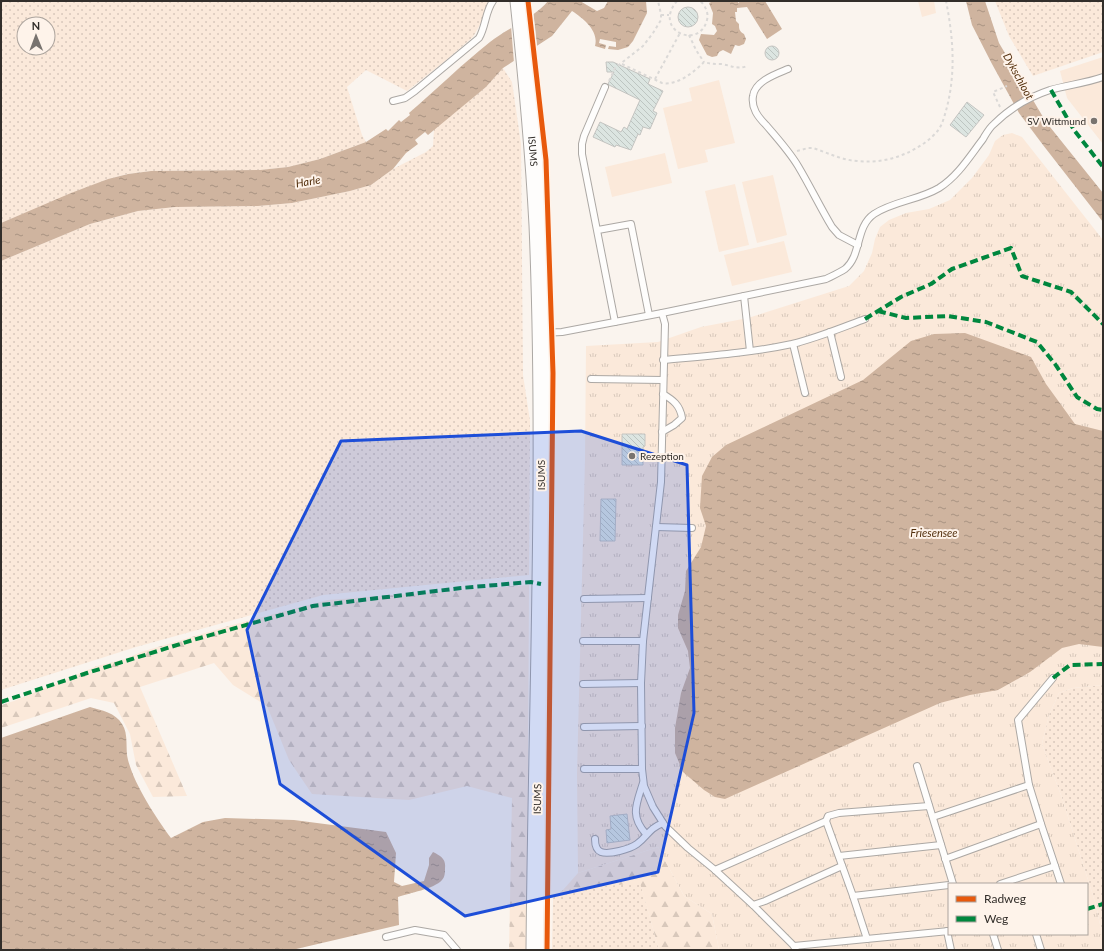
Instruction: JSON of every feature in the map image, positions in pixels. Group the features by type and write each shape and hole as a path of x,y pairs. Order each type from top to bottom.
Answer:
{"main road":[{"name":"ISUMS","path":"519,3 538,222 540,333 540,643 535,950"}],"lane":[{"path":"393,101 405,98 415,91 478,38 482,33 488,10 493,1"},
{"path":"788,69 775,74 758,86 754,92 753,104 760,120 798,165 832,227 840,235 858,245"},
{"path":"540,333 562,332 615,322 826,279 846,268 858,245 861,231 867,221 874,214 906,200 928,194 949,181 957,173 993,125 1012,108 1033,96 1103,77"},
{"path":"605,87 584,136 582,154 615,322"},
{"path":"598,230 631,224 650,315"},
{"path":"744,296 750,350"},
{"path":"662,313 665,324 661,482 643,641 641,683 642,769 644,786 653,807 663,823 688,848 715,870 753,905 795,948 948,931"},
{"path":"664,360 726,354 793,344 865,319"},
{"path":"830,332 842,377"},
{"path":"793,344 805,393"},
{"path":"591,380 663,380"},
{"path":"662,432 682,418 681,409 674,401 663,394"},
{"path":"656,527 692,528"},
{"path":"584,599 648,598"},
{"path":"583,641 643,641"},
{"path":"1053,678 1018,720 1029,785 1061,883"},
{"path":"583,684 641,683"},
{"path":"584,727 642,726"},
{"path":"917,766 953,883"},
{"path":"584,769 642,769"},
{"path":"644,782 636,804 635,813 637,822 646,834"},
{"path":"933,817 1029,785"},
{"path":"715,870 826,821 828,816 839,813 929,806"},
{"path":"826,821 867,939"},
{"path":"594,839 596,848 601,852 608,853 630,848 637,844 651,829 663,823"},
{"path":"945,859 1041,824"},
{"path":"839,856 941,845"},
{"path":"753,905 842,866"},
{"path":"1003,883 1055,866"},
{"path":"853,896 948,886"},
{"path":"386,937 415,930 444,935 457,950"},
{"path":"949,935 952,950"},
{"path":"993,935 998,950"},
{"path":"1036,935 1041,950"}],"path":[{"path":"605,87 615,68 643,46 656,30 661,20 658,1"},
{"path":"677,1 671,7 669,16 671,24 676,31 683,35 692,35 700,32 705,26 708,17 706,9 700,1"},
{"path":"789,154 808,148 813,148 856,161 881,161 910,152 934,135 944,119 951,87 952,42 946,1"},
{"path":"661,15 669,16"},
{"path":"655,79 680,33"},
{"path":"689,35 704,62 723,64 733,68 747,66"},
{"path":"622,64 662,83 671,83 687,75 704,62"},
{"path":"1004,115 993,92 1007,86"}],"highlighted area":[{"path":"581,431 687,465 694,713 658,872 465,916 280,784 247,630 341,441"}],"green space":[{"path":"1,1 488,1 482,21 473,37 407,91 366,70 347,87 362,135 366,142 320,159 288,167 260,170 151,171 127,174 108,179 1,223"},
{"path":"918,1 934,1 936,13 922,17"},
{"path":"995,1 1103,1 1103,52 1033,76 1009,36"},
{"name":"SV Wittmund","path":"1103,57 1103,144 1067,98 1060,71"},
{"path":"503,68 512,82 521,144 523,375 530,421 529,575 323,595 136,647 1,690 1,261 90,224 138,211 175,207 258,206 292,203 371,185 393,169 426,152 433,146 434,129 486,87"},
{"path":"719,80 735,143 705,150 708,162 678,169 663,108 692,101 689,88"},
{"path":"1012,133 1022,137 1103,240 1103,685 1073,688 1059,693 1049,715 1042,744 1062,798 1096,905 1103,939 1103,950 719,950 712,914 684,896 658,847 578,873 577,774 585,460 586,346 658,342 701,327 748,318 849,286 864,271 872,253 875,239 880,227 889,220 906,213 929,209 950,200 972,178 989,155 995,141 1003,135"},
{"path":"665,153 672,183 612,197 605,167"},
{"path":"773,175 787,235 757,243 742,182"},
{"path":"735,184 749,245 719,252 705,191"},
{"path":"784,241 792,272 732,286 724,255"},
{"path":"529,585 527,950 509,950 512,798 467,786 409,800 312,794 289,760 267,706 233,685 214,663 140,687 187,796 153,797 136,765 130,734 114,703 91,698 1,728 1,705 97,666 125,659 141,652 232,625 328,600"},
{"path":"1103,685 1103,939 1096,905 1062,798 1042,744 1049,715 1059,693 1073,688"},
{"path":"658,847 684,896 712,914 719,950 659,950 640,883 563,890 578,873"},
{"path":"640,882 659,950 552,950 553,898 563,890"}],"water":[{"name":"Harle","path":"548,1 580,1 597,11 604,8 608,1 646,1 647,13 633,41 628,47 618,50 608,49 609,46 616,47 616,42 600,39 599,43 606,45 605,49 595,46 596,41 593,30 586,22 572,11 552,36 503,68 486,87 428,135 425,132 415,140 418,144 406,153 393,169 371,185 292,203 258,206 175,207 138,211 90,224 1,261 1,223 108,179 128,174 151,171 260,170 288,167 320,159 366,142 386,129 388,131 399,120 401,122 410,115 409,113 480,50 497,37 537,12"},
{"path":"713,1 738,1 738,3 741,1 765,1 782,29 767,39 747,7 737,8 737,12 735,12 736,21 746,39 744,44 739,46 735,45 731,54 723,50 719,52 717,56 712,57 707,55 699,40 701,34 714,35 717,31 715,26 712,24 713,13 709,3"},
{"path":"966,1 985,1 999,43 1046,122 1103,193 1103,222 1019,113 972,25"},
{"name":"Friesensee","path":"965,333 1031,357 1046,384 1075,424 1103,431 1103,647 1079,644 1062,648 1030,672 998,690 970,695 940,703 725,799 715,797 704,790 683,772 675,753 675,728 681,693 690,668 688,651 678,628 678,615 685,591 686,571 701,547 706,526 700,508 702,476 712,457 726,445 863,380 911,341 934,334"},
{"path":"90,707 116,717 122,724 126,737 127,756 135,780 152,811 171,838 203,822 225,818 294,820 386,832 396,853 394,882 402,886 424,881 429,865 429,858 433,852 441,856 444,860 444,877 433,886 398,897 399,925 292,950 1,950 1,738"}],"pier":[{"path":"533,11 537,48 514,63 511,26"}],"building":[{"path":"688,7 695,10 698,17 695,24 688,27 681,24 678,17 681,10"},
{"path":"772,46 777,48 779,53 777,58 772,60 767,58 765,53 767,48"},
{"path":"606,62 613,62 650,79 648,84 663,91 653,111 657,113 650,129 643,127 631,150 616,145 615,147 593,137 600,122 621,132 624,127 627,129 640,100 608,84 614,72 607,72"},
{"path":"967,102 984,115 966,137 950,125"},
{"name":"Rezeption","path":"622,434 645,434 643,465 622,465"},
{"path":"601,499 616,499 615,541 600,541"},
{"path":"627,814 630,840 607,843 606,830 611,829 610,816"}],"marked path":[{"path":"1051,90 1074,130 1103,167"},
{"path":"865,319 901,297 931,284 952,269 1011,248 1022,276 1071,292 1103,324"},
{"path":"878,311 906,318 948,316 986,322 1037,342 1055,364 1077,397 1097,409 1103,410"},
{"path":"1,702 193,640 313,606 461,588 531,582 541,584"},
{"path":"1053,678 1070,665 1103,664"},
{"path":"1088,909 1103,904"}],"cycle path":[{"path":"528,1 546,160 553,373 547,950"}],"place":[{"name":"SV Wittmund","path":"1094,121"},
{"name":"Rezeption","path":"632,456"}],"water label":[{"name":"Dykschloot","path":"1019,76"}]}
